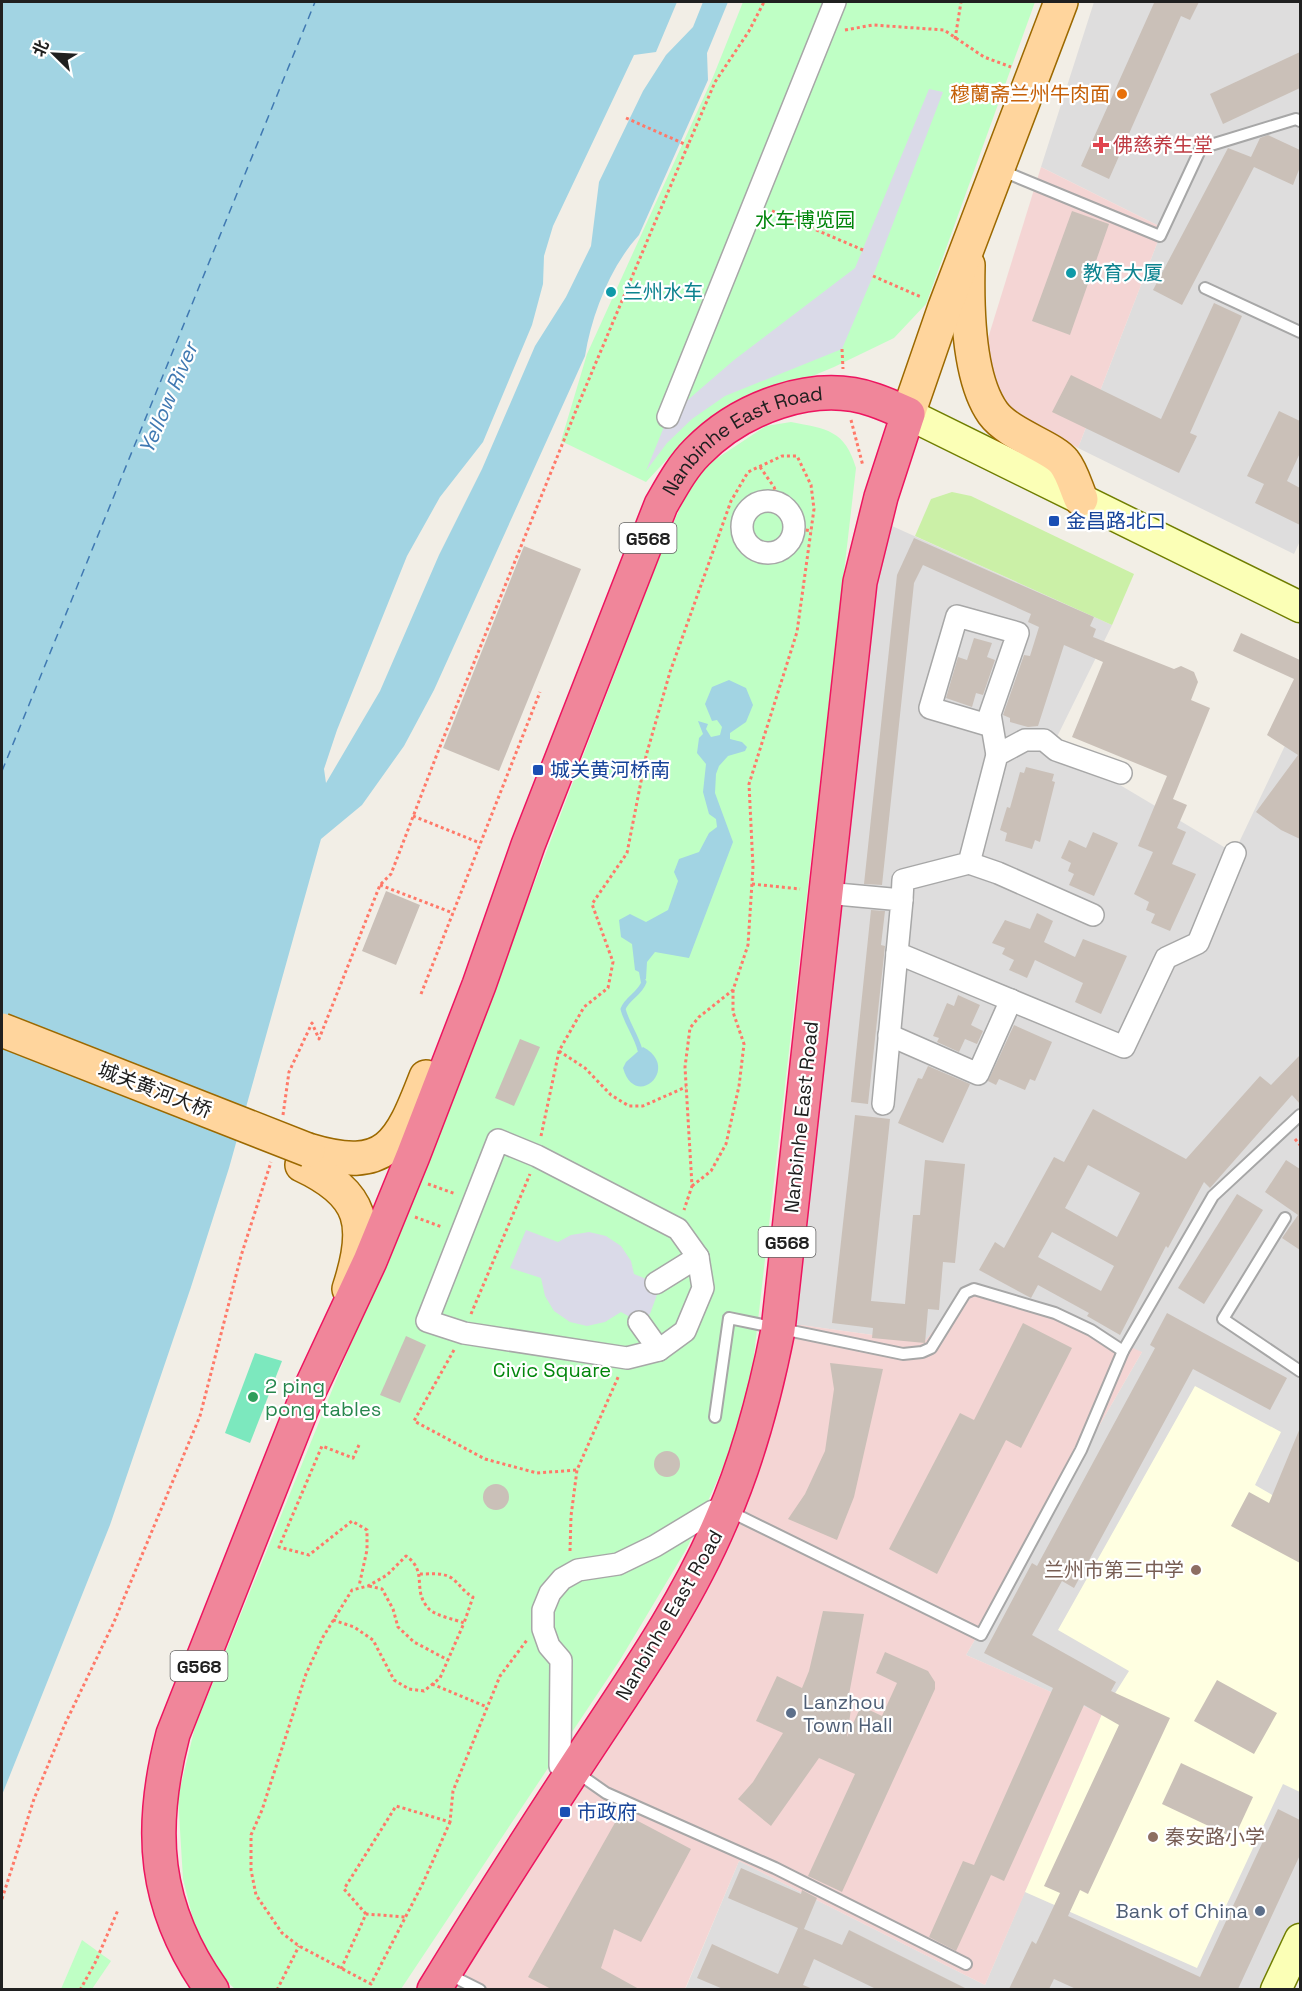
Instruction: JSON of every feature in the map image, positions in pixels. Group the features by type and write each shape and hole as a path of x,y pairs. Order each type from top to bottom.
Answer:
{"highway":[{"name":"Nanbinhe East Road","path":"212,1989 177,1928 164,1892 158,1853 157,1813 162,1773 173,1734 306,1398 370,1261 421,1135 479,985 528,845 661,505 677,477 709,441 740,419 796,397 820,393 845,394 873,399 908,414 869,540 860,582 777,1330 753,1437 719,1510 695,1577 649,1656 567,1768 440,1981"}],"main road":[{"name":"Nanbinhe East Road","path":"908,414 945,307 1061,2"},
{"path":"968,246 967,299 981,388 993,414 1017,434 1064,460 1081,500"},
{"path":"908,414 1300,607"},
{"name":"Nanbinhe East Road","path":"294,1158 367,1159 386,1150 408,1123 479,943 528,845"},
{"name":"城关黄河大桥","path":"2,1030 294,1158"},
{"name":"城关黄河大桥","path":"2,1046 294,1158"},
{"path":"294,1158 341,1187 355,1204 359,1222 359,1241 353,1277 329,1349"},
{"path":"1276,1989 1300,1939"}],"street":[{"path":"668,417 836,2"},
{"path":"760,501 780,503 803,530 785,547 776,552 766,553 748,544 741,525 744,514 760,501"},
{"path":"969,863 997,755 990,726 990,714 1018,633 957,616 930,708 990,726"},
{"path":"997,755 1025,740 1044,740 1056,750 1121,773"},
{"path":"897,953 1124,1047 1166,958 1198,943 1235,853"},
{"path":"883,1104 903,880 969,863 998,873 1093,915"},
{"path":"826,893 902,900"},
{"path":"889,1035 978,1074 1011,1000"},
{"path":"498,1140 537,1156 678,1229 698,1257 703,1288 685,1331 659,1350 627,1358 464,1333 427,1321 498,1140"},
{"path":"656,1283 698,1257"},
{"path":"639,1322 659,1350"},
{"path":"567,1768 561,1660 549,1646 543,1629 543,1610 550,1593 562,1579 578,1570 618,1564 719,1510"}],"lane":[{"path":"997,169 1160,236 1201,148 1296,119 1300,121"},
{"path":"1206,288 1300,332"},
{"path":"719,1510 981,1635 1081,1450 1123,1351 1213,1196 1300,1115"},
{"path":"1285,1218 1223,1319 1300,1371"},
{"path":"715,1417 729,1318 777,1330 903,1354 922,1352 932,1347 965,1293 974,1289 1055,1313 1091,1330 1123,1351"},
{"path":"567,1768 606,1793 775,1868 966,1964"},
{"path":"440,1981 480,1989"}],"path":[{"path":"283,1116 289,1072 312,1023 319,1039 380,885 391,874 581,398 715,82 749,31 764,2"},
{"path":"955,39 961,2"},
{"path":"823,33 873,25 944,30 984,57 1033,74"},
{"path":"626,118 689,146"},
{"path":"754,203 864,250"},
{"path":"873,276 945,307"},
{"path":"842,349 845,394 864,470"},
{"path":"537,1156 559,1051 584,1007 608,988 613,962 592,904 627,853 646,756 667,683 731,501 748,472 782,456 797,456 811,485 814,509 803,530 797,632 748,784 752,884 748,945 733,990 733,1012 744,1044 740,1086 726,1144 711,1171 692,1186"},
{"path":"760,467 774,487 780,503"},
{"path":"421,994 540,692"},
{"path":"413,816 480,843"},
{"path":"752,884 826,893"},
{"path":"380,885 453,913"},
{"path":"678,1229 692,1186 685,1066 690,1028 699,1017 733,990"},
{"path":"559,1051 585,1068 611,1095 629,1106 643,1106 686,1088"},
{"path":"2,1899 34,1799 65,1724 114,1622 200,1416 241,1256 294,1158"},
{"path":"418,1180 475,1202"},
{"path":"414,1216 462,1234"},
{"path":"578,1570 570,1552 571,1516 577,1470 627,1358"},
{"path":"359,1445 353,1458 322,1446 279,1547 309,1555 352,1521 367,1530 367,1550 359,1586"},
{"path":"368,1586 387,1575 406,1556 416,1563 420,1574 419,1594 430,1611 464,1623"},
{"path":"333,1620 354,1627 373,1640 394,1680 409,1689 424,1691 440,1678 473,1597 464,1592 453,1578 442,1574 420,1574"},
{"path":"448,1660 414,1642 398,1627 393,1609 382,1589 359,1586 352,1590 333,1620 306,1674 266,1801 251,1834 251,1870 256,1895 282,1933 299,1946 371,1984 406,1917 450,1822 453,1791 500,1676 522,1643 543,1629"},
{"path":"432,1684 487,1707"},
{"path":"406,1917 366,1914 344,1889 396,1806 450,1822"},
{"path":"80,1989 95,1963 118,1910"},
{"path":"341,1969 366,1914"},
{"path":"277,1989 299,1946"}],"shaded area":[{"path":"1094,2 1300,2 1300,541 1294,554 1078,448 1163,228 1041,167"},
{"path":"929,89 943,92 873,276 842,349 725,396 692,419 667,443 646,471 668,417 734,360 855,268"},
{"path":"1041,167 1163,228 1078,448 972,390"},
{"path":"892,526 1112,625 1053,745 1234,853 1300,714 1300,1955 1284,1989 685,1990 739,1861 985,1985 1101,1714 966,1655 1142,1352 924,1342 786,1323 864,614"},
{"path":"526,1230 558,1242 571,1235 589,1232 606,1236 621,1246 631,1261 634,1274 656,1283 658,1292 650,1314 639,1322 621,1312 605,1322 587,1326 570,1322 554,1311 545,1296 541,1278 510,1268"},
{"path":"974,1282 1040,1307 1142,1352 966,1655 1102,1714 985,1985 739,1861 685,1989 448,1990 735,1506 786,1323 924,1342"},
{"path":"1195,1386 1281,1432 1255,1485 1300,1511 1300,1792 1283,1784 1197,1968 1025,1892 1102,1714 1129,1671 1058,1630"}],"green space":[{"name":"水车博览园","path":"743,2 1035,2 926,304 894,338 834,367 733,409 684,441 646,482 561,441 587,354 713,77"},
{"name":"Civic Square","path":"791,422 833,433 852,455 856,468 753,1364 741,1427 687,1548 620,1660 401,1989 235,1989 219,1974 195,1927 183,1879 178,1797 195,1727 470,1051 664,545 687,492 710,463 766,426"},
{"path":"952,492 971,496 1134,574 1112,625 915,536 931,499"},
{"name":"2 ping pong tables","path":"255,1353 282,1361 250,1443 225,1433"},
{"path":"82,1940 111,1961 92,1989 61,1989"}],"water":[{"name":"Yellow River","path":"2,2 677,2 656,52 634,55 553,226 544,256 543,284 532,325 483,442 440,497 407,556 337,730 324,769 326,783 380,691 439,555 482,469 535,346 566,297 591,246 599,182 643,91 666,55 693,27 703,2 728,2 707,53 708,80 639,235 611,276 592,324 585,356 434,690 404,746 362,805 321,839 229,1168 191,1287 110,1525 2,1795"},
{"path":"729,680 746,688 753,705 746,722 730,733 730,739 742,742 747,747 745,751 728,756 719,766 716,774 715,793 733,842 689,958 655,952 647,962 646,979 641,983 639,972 635,970 632,944 621,937 619,920 630,914 646,922 668,910 678,881 674,872 679,859 699,852 709,833 717,827 716,819 709,814 703,792 706,764 697,753 699,738 703,734 698,721 708,724 706,729 711,737 720,735 722,727 717,720 712,721 705,704 712,687"},
{"path":"643,1047 654,1056 658,1065 657,1074 652,1082 645,1086 637,1086 629,1080 623,1068 626,1062"}],"building":[{"path":"1151,2 1199,2 1190,20 1181,16 1109,179 1081,166 1154,3"},
{"path":"1300,52 1300,88 1223,124 1210,94"},
{"path":"1268,135 1300,150 1300,167 1293,185 1254,167 1182,305 1153,290 1228,148 1251,157 1260,138"},
{"name":"教育大厦","path":"1072,211 1109,224 1070,335 1032,321"},
{"path":"1214,303 1242,316 1190,433 1197,436 1179,473 1052,412 1071,375 1161,419"},
{"path":"1279,411 1300,421 1300,453 1287,481 1300,488 1300,525 1255,503 1264,484 1247,476"},
{"path":"914,538 1094,617 1090,626 1096,629 1093,637 1174,669 1181,666 1194,672 1198,682 1191,700 1210,708 1173,799 1187,805 1177,828 1186,832 1172,864 1196,874 1170,931 1151,923 1155,914 1146,910 1149,902 1134,894 1153,852 1138,846 1167,776 1072,737 1103,662 1064,645 1038,726 1028,727 1010,722 1010,718 1003,715 1024,655 1030,656 1039,627 1028,622 1031,614 923,565 914,583 882,885 864,884 897,575"},
{"path":"524,546 581,569 499,771 443,748"},
{"path":"1241,633 1300,660 1300,839 1281,830 1256,812 1298,755 1267,735 1294,679 1233,651"},
{"path":"974,638 992,643 987,657 995,660 983,695 976,693 972,707 946,698 958,657 967,660"},
{"path":"1026,767 1054,774 1052,781 1055,782 1040,842 1035,840 1032,849 1005,841 1007,833 1000,830 1007,807 1010,808 1020,772 1024,773"},
{"path":"1093,832 1118,843 1094,896 1069,885 1074,874 1068,871 1071,863 1061,858 1069,840 1086,848"},
{"path":"386,891 420,905 396,965 362,951"},
{"path":"871,910 885,911 881,945 885,946 868,1104 851,1102"},
{"path":"1037,913 1053,921 1044,942 1075,957 1083,939 1127,956 1101,1014 1075,1002 1083,983 1035,960 1027,978 1009,970 1014,960 1002,954 1005,948 992,943 1005,920 1030,929"},
{"path":"958,995 980,1005 971,1025 983,1031 977,1044 965,1039 959,1052 937,1042 939,1038 933,1036 947,1003 954,1006"},
{"path":"1014,1025 1052,1042 1035,1081 1030,1079 1025,1090 999,1079 996,1085 988,1081"},
{"path":"520,1039 540,1047 514,1106 495,1098"},
{"path":"1300,1055 1300,1104 1292,1095 1210,1188 1204,1182 1168,1248 1166,1246 1120,1335 1087,1316 1089,1313 1038,1285 1031,1298 979,1270 995,1242 1004,1248 1054,1157 1064,1162 1093,1109 1186,1159 1260,1076 1271,1085","holes":["1088,1165 1140,1193 1117,1237 1065,1208","1052,1232 1114,1266 1101,1291 1038,1257"]},
{"path":"928,1066 970,1084 943,1143 898,1123 918,1078 922,1079"},
{"path":"855,1115 890,1119 871,1301 905,1304 913,1215 920,1215 925,1160 965,1164 955,1263 943,1262 939,1310 928,1309 925,1343 872,1338 873,1328 832,1323"},
{"path":"1286,1160 1300,1169 1300,1250 1282,1238 1298,1215 1265,1192"},
{"path":"1237,1194 1263,1210 1204,1304 1178,1288"},
{"path":"1167,1313 1287,1378 1270,1410 1193,1369 1074,1588 1062,1581 1032,1635 1116,1682 1111,1691 1170,1718 1088,1894 1080,1890 1068,1916 1200,1977 1278,1809 1300,1820 1300,1855 1238,1989 1076,1989 1054,1979 1049,1989 1009,1989 1032,1941 1036,1944 1060,1893 1044,1886 1119,1725 1084,1705 1004,1881 991,1875 956,1951 929,1937 963,1861 974,1865 1053,1688 984,1653 1032,1563 1037,1566 1155,1348 1150,1345"},
{"path":"1023,1323 1072,1348 1021,1448 1006,1440 937,1574 889,1549 960,1413 974,1420"},
{"path":"406,1336 426,1345 400,1403 380,1395"},
{"path":"830,1363 883,1369 854,1497 837,1540 788,1519 805,1494 825,1451 834,1389"},
{"path":"1300,1428 1300,1563 1231,1526 1249,1492 1269,1503"},
{"path":"667,1451 676,1455 680,1464 676,1473 667,1477 658,1473 654,1464 658,1455"},
{"path":"496,1484 505,1488 509,1497 505,1506 496,1510 487,1506 483,1497 487,1488"},
{"path":"823,1611 864,1614 848,1700 852,1702 847,1737 861,1706 882,1716 897,1683 876,1673 885,1652 928,1671 935,1682 935,1689 842,1892 808,1876 855,1774 819,1758 771,1826 738,1799 753,1782 783,1733 756,1721 777,1676 802,1688 809,1671"},
{"path":"1217,1680 1277,1713 1254,1754 1194,1721"},
{"path":"1181,1763 1253,1797 1234,1838 1162,1804"},
{"path":"621,1812 691,1849 641,1942 614,1929 601,1968 639,1989 551,1989 528,1977"},
{"path":"741,1868 801,1894 802,1890 817,1898 804,1929 842,1945 849,1930 967,1989 876,1989 814,1959 803,1985 813,1989 723,1989 697,1978 712,1944 778,1974 798,1928 728,1898"}],"waterway":[{"path":"640,1050 623,1009 644,982"}],"ferry route":[{"path":"2,771 315,2"}],"place":[{"name":"穆蘭斋兰州牛肉面","path":"1122,94"},
{"name":"佛慈养生堂","path":"1101,145"},
{"name":"教育大厦","path":"1071,273"},
{"name":"兰州水车","path":"611,292"},
{"name":"金昌路北口","path":"1054,521"},
{"name":"城关黄河桥南","path":"538,770"},
{"name":"2 ping pong tables","path":"253,1397"},
{"name":"兰州市第三中学","path":"1196,1570"},
{"name":"Lanzhou Town Hall","path":"791,1713"},
{"name":"市政府","path":"565,1812"},
{"name":"秦安路小学","path":"1153,1837"},
{"name":"Bank of China","path":"1260,1911"}]}
